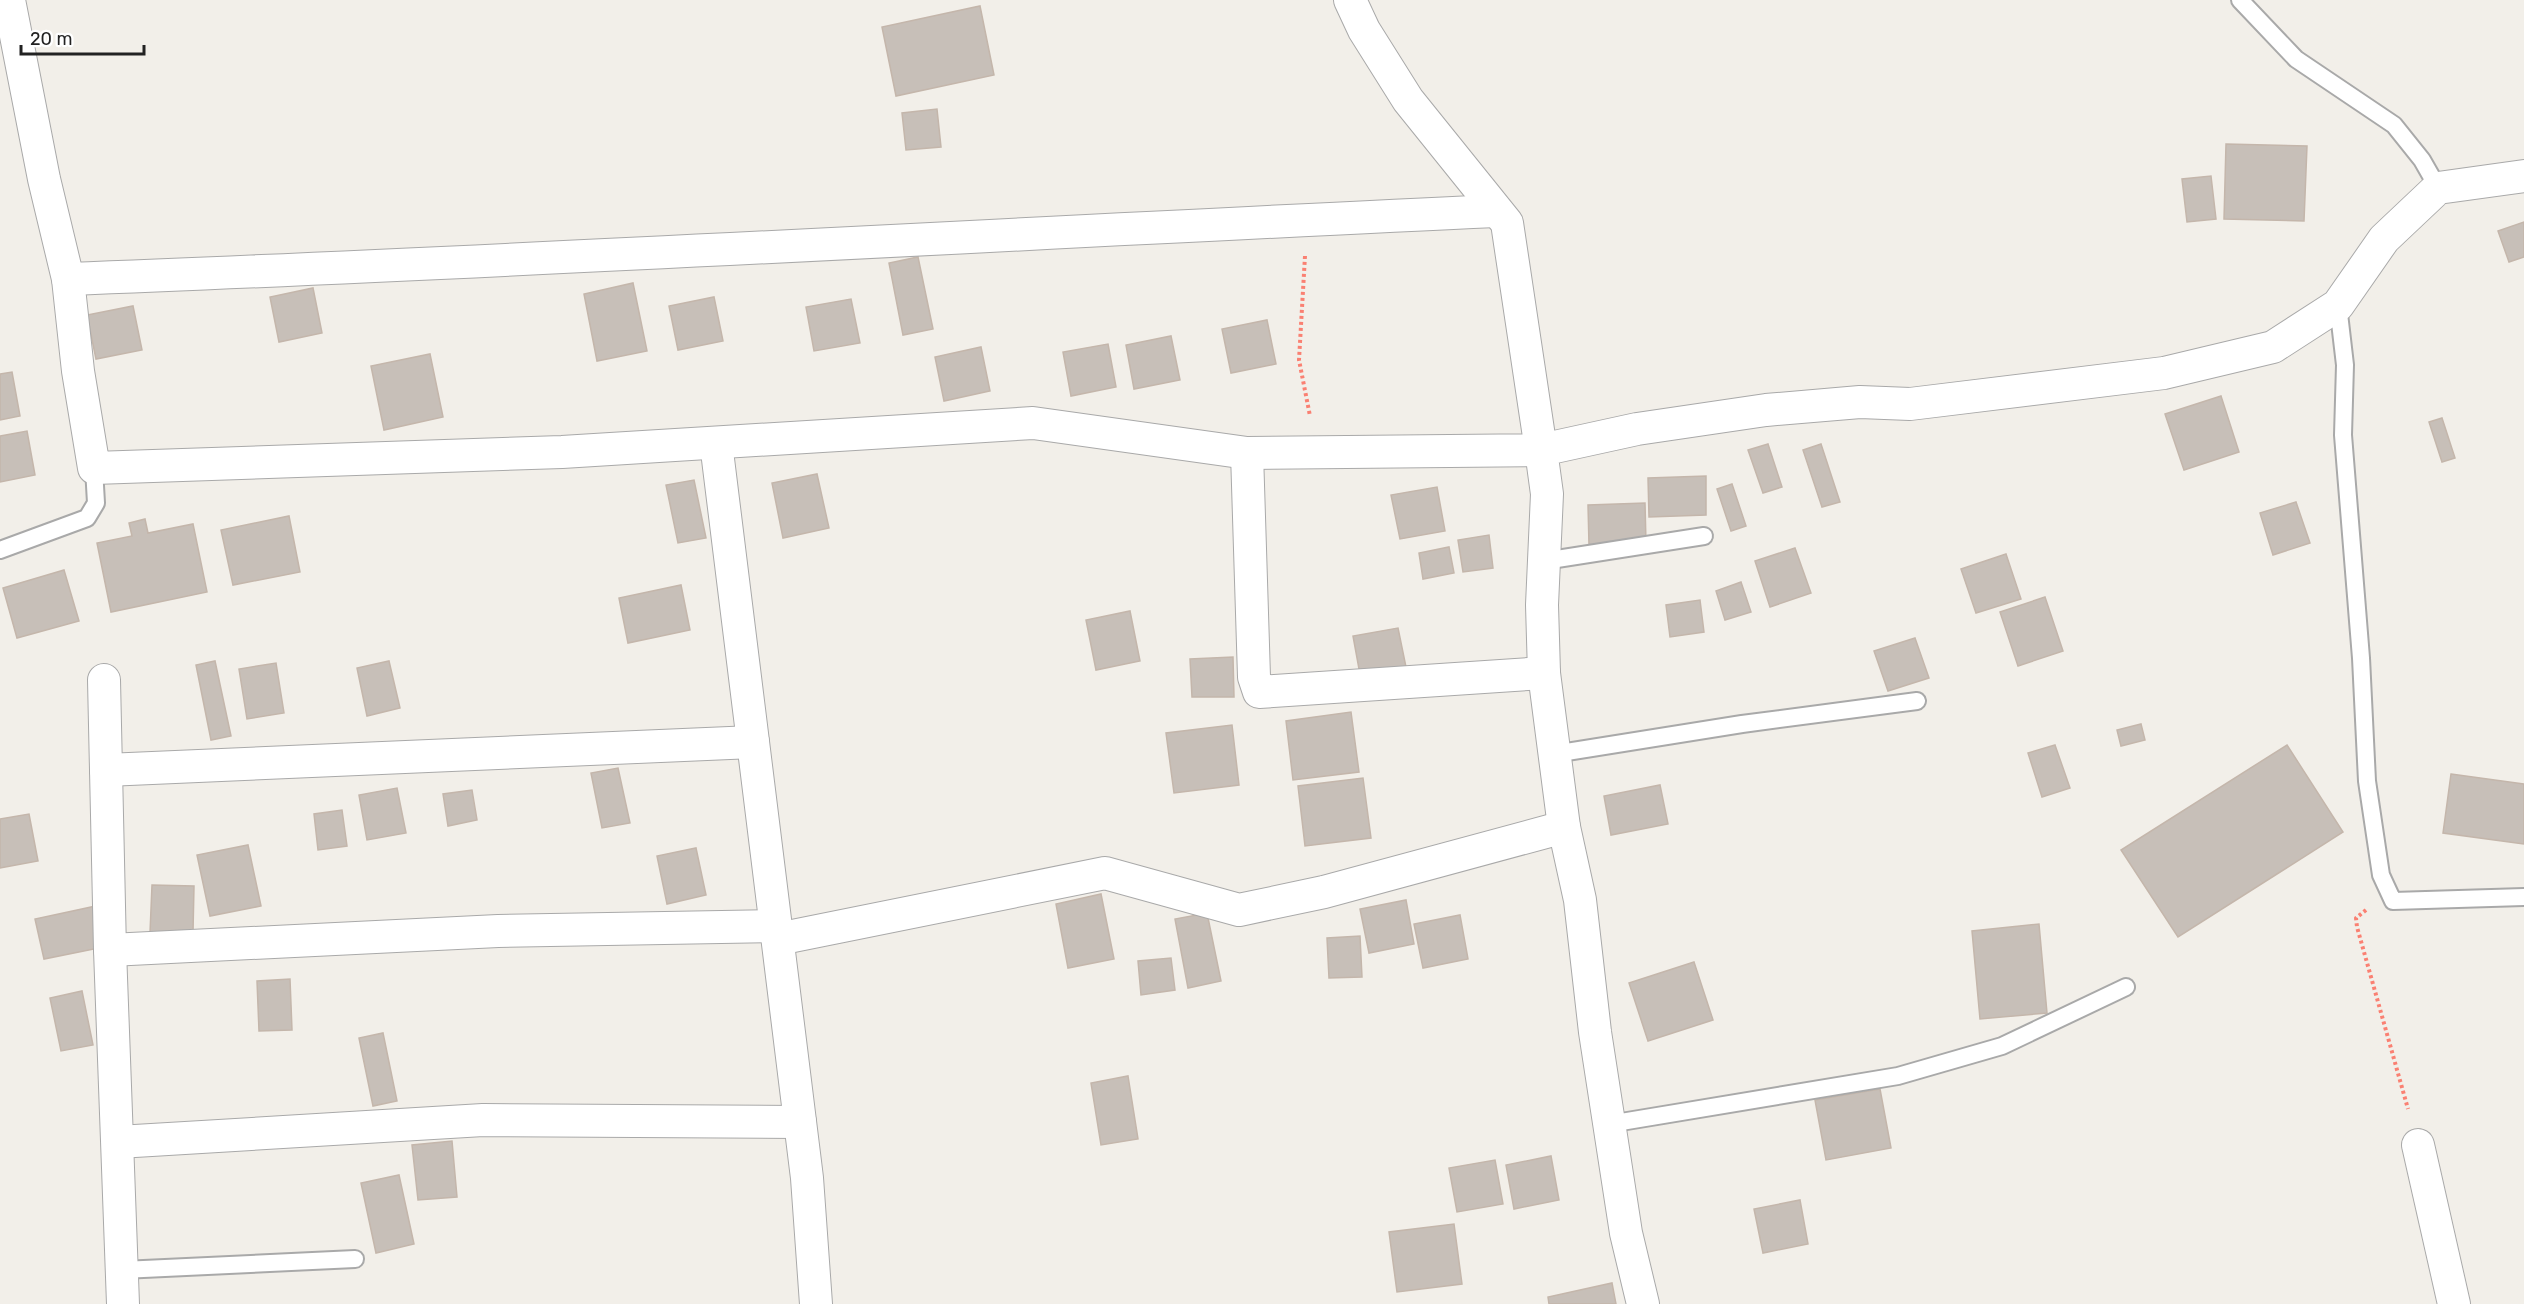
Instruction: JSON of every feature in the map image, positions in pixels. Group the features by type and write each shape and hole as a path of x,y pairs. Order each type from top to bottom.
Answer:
{"street":[{"path":"9,0 44,179 68,279 78,371 94,468 562,452 1033,423 1247,453 1541,450 1637,429 1766,410 1860,402 1910,404 2099,379 2164,373 2273,347 2338,305 2384,239 2438,188 2524,176"},
{"path":"1350,0 1364,30 1408,100 1507,223 1547,494 1544,561 1544,673 1554,754 1564,826 1580,900 1609,1124 1626,1233 1643,1304"},
{"path":"68,279 492,263 991,234 1496,211"},
{"path":"716,442 800,1122 816,1304"},
{"path":"1247,453 1254,677 1259,692 1544,673"},
{"path":"104,680 110,950 123,1304"},
{"path":"106,770 753,742"},
{"path":"110,950 498,931 777,932 1105,873 1239,910 1324,892 1564,826"},
{"path":"118,1142 483,1120 800,1122"},
{"path":"2418,1145 2454,1304"}],"lane":[{"path":"2240,0 2296,58 2394,125 2422,160 2438,188"},
{"path":"2338,305 2345,364 2343,435 2361,658 2367,781 2379,863 2393,901 2524,897"},
{"path":"0,550 87,518 96,503 94,468"},
{"path":"1544,561 1704,536"},
{"path":"1554,754 1742,724 1917,702"},
{"path":"1609,1124 1898,1076 2002,1046 2126,987"},
{"path":"122,1270 355,1259"}],"path":[{"path":"1308,220 1299,360 1317,453"},
{"path":"2390,894 2356,918 2357,927 2418,1145"}],"building":[{"path":"980,6 994,75 896,96 882,27"},
{"path":"937,109 941,147 906,150 902,113"},
{"path":"2226,144 2307,146 2304,221 2224,219"},
{"path":"2211,176 2216,219 2187,222 2182,179"},
{"path":"2524,222 2524,257 2509,262 2498,231"},
{"path":"918,257 933,329 903,335 889,263"},
{"path":"633,283 647,351 597,361 584,294"},
{"path":"313,288 322,333 279,342 270,297"},
{"path":"714,297 723,341 678,350 669,306"},
{"path":"851,299 860,343 814,351 806,307"},
{"path":"133,306 142,350 96,359 87,315"},
{"path":"1267,320 1276,364 1231,373 1222,329"},
{"path":"1171,336 1180,380 1134,389 1126,345"},
{"path":"1108,344 1116,387 1071,396 1063,352"},
{"path":"981,347 990,391 944,401 935,357"},
{"path":"430,354 443,417 384,430 371,366"},
{"path":"12,372 20,416 0,420 0,374"},
{"path":"2221,396 2239,452 2184,470 2165,414"},
{"path":"2442,418 2455,458 2442,462 2429,422"},
{"path":"27,431 35,475 0,482 0,436"},
{"path":"1768,444 1782,487 1763,493 1748,450"},
{"path":"1821,444 1840,502 1822,507 1803,450"},
{"path":"817,474 829,528 783,538 772,483"},
{"path":"1706,476 1706,515 1649,517 1648,478"},
{"path":"694,480 706,538 678,543 666,485"},
{"path":"1732,484 1746,526 1731,531 1717,489"},
{"path":"1437,487 1445,531 1400,539 1391,495"},
{"path":"2296,502 2310,543 2273,555 2260,513"},
{"path":"1645,503 1646,543 1589,545 1588,505"},
{"path":"289,516 300,572 233,585 221,530"},
{"path":"145,519 148,533 193,524 207,592 111,612 97,543 132,536 129,523"},
{"path":"1489,535 1493,568 1463,572 1458,540"},
{"path":"1449,547 1454,573 1423,579 1419,553"},
{"path":"1795,548 1811,593 1770,607 1755,561"},
{"path":"2006,554 2021,599 1976,613 1961,569"},
{"path":"64,570 79,621 17,638 3,588"},
{"path":"1741,582 1751,612 1725,620 1716,591"},
{"path":"681,585 690,630 628,643 619,598"},
{"path":"2045,597 2063,651 2018,666 2000,612"},
{"path":"1700,600 1704,632 1670,637 1666,605"},
{"path":"1130,611 1140,661 1096,670 1086,620"},
{"path":"1398,628 1407,672 1361,680 1353,636"},
{"path":"1915,638 1929,678 1888,691 1874,651"},
{"path":"1233,657 1234,697 1192,697 1190,659"},
{"path":"215,661 231,736 211,740 196,665"},
{"path":"389,661 400,708 367,716 357,668"},
{"path":"276,663 284,713 247,719 239,669"},
{"path":"1351,712 1359,772 1293,780 1286,721"},
{"path":"2141,724 2145,740 2121,746 2117,730"},
{"path":"1232,725 1239,785 1174,793 1166,733"},
{"path":"2055,745 2070,788 2042,797 2028,753"},
{"path":"2287,745 2343,832 2178,937 2121,850"},
{"path":"618,768 630,823 602,828 591,773"},
{"path":"2451,774 2524,784 2524,844 2443,833"},
{"path":"1363,778 1371,838 1305,846 1298,786"},
{"path":"1660,785 1668,824 1611,835 1604,796"},
{"path":"397,788 406,833 367,840 359,795"},
{"path":"472,790 477,820 448,826 443,794"},
{"path":"342,810 347,846 318,850 314,814"},
{"path":"29,814 38,861 0,868 0,819"},
{"path":"248,845 261,906 210,916 197,855"},
{"path":"696,848 706,895 667,904 657,856"},
{"path":"152,885 194,886 193,933 150,933"},
{"path":"1101,894 1114,959 1068,968 1056,904"},
{"path":"1406,900 1414,944 1369,953 1360,909"},
{"path":"96,906 104,947 44,959 35,919"},
{"path":"1207,913 1221,981 1188,988 1175,919"},
{"path":"1460,915 1468,959 1423,968 1414,924"},
{"path":"2039,924 2047,1013 1980,1019 1972,931"},
{"path":"1360,936 1362,977 1329,978 1327,938"},
{"path":"1171,958 1175,990 1141,995 1138,961"},
{"path":"1694,962 1713,1020 1648,1041 1629,983"},
{"path":"290,979 292,1030 259,1031 257,981"},
{"path":"82,991 93,1045 61,1051 50,998"},
{"path":"383,1033 397,1101 373,1106 359,1038"},
{"path":"1128,1076 1138,1139 1101,1145 1091,1083"},
{"path":"1880,1089 1891,1148 1826,1160 1815,1100"},
{"path":"452,1141 457,1197 418,1200 412,1145"},
{"path":"1551,1156 1559,1200 1514,1209 1506,1165"},
{"path":"1495,1160 1503,1204 1457,1212 1449,1168"},
{"path":"399,1175 414,1244 376,1253 361,1183"},
{"path":"1800,1200 1808,1244 1763,1253 1754,1209"},
{"path":"1454,1224 1462,1284 1397,1292 1389,1232"},
{"path":"1612,1283 1616,1304 1549,1304 1548,1297"}]}
